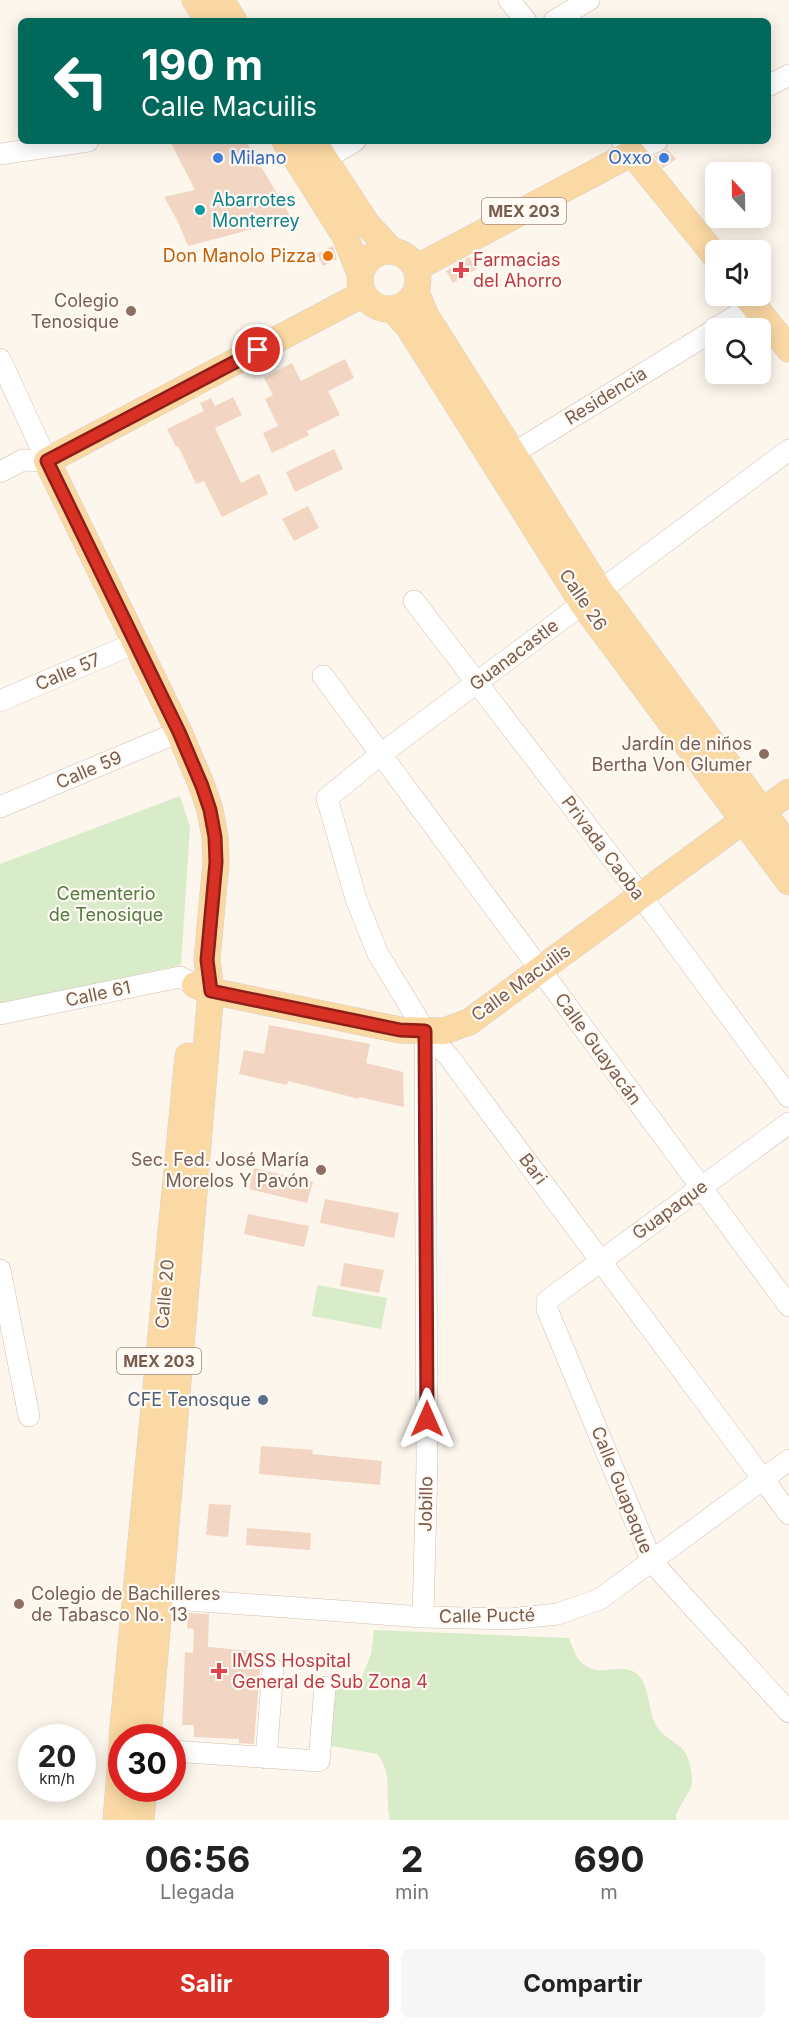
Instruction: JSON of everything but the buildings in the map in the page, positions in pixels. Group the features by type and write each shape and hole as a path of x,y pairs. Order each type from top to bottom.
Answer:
{"main road":[{"path":"195,0 206,18"},
{"path":"221,0 232,18"},
{"path":"290,144 314,158 367,224 392,251"},
{"path":"627,147 705,243"},
{"name":"MEX 203","path":"392,309 407,304 416,280 627,147"},
{"path":"314,158 367,300 379,308 392,309"},
{"path":"47,461 362,284 369,260 375,254 392,251 410,259 416,280"},
{"name":"Calle 26","path":"416,280 426,316 505,459 592,597 753,816 789,882"},
{"path":"755,306 789,349"},
{"name":"Calle 26","path":"392,309 408,326 505,459"},
{"name":"Calle 20","path":"47,461 179,732 202,786 215,837 216,862 148,1597 124,1724"},
{"name":"Calle Macuilis","path":"203,988 400,1030 444,1031 470,1022 640,896 789,792"},
{"name":"Calle 26","path":"753,816 789,847"},
{"name":"Calle 20","path":"148,1597 148,1724"},
{"path":"116,1820 117,1802"},
{"path":"141,1820 143,1802"}],"street":[{"path":"509,0 524,18"},
{"path":"559,18 589,0"},
{"path":"771,84 789,75"},
{"path":"0,154 68,144"},
{"path":"314,158 348,144"},
{"path":"627,147 642,144"},
{"name":"Residencia","path":"729,318 743,306"},
{"name":"Residencia","path":"505,459 705,336"},
{"name":"Calle 20","path":"0,359 47,461"},
{"name":"Guanacastle","path":"327,798 381,754 789,450"},
{"path":"0,472 23,460 47,461"},
{"name":"Privada Caoba","path":"414,601 640,896 789,1097"},
{"name":"Calle 57","path":"0,701 135,643"},
{"name":"Calle Guayacán","path":"323,676 789,1306"},
{"name":"Calle 59","path":"0,807 179,732"},
{"name":"Bari","path":"327,798 356,899 378,954 425,1031 449,1057 789,1514"},
{"name":"Calle 61","path":"0,1014 180,977 203,988"},
{"name":"Jobillo","path":"423,1617 427,1465 425,1031"},
{"name":"Guapaque","path":"552,1297 789,1124"},
{"path":"0,1270 29,1416"},
{"name":"Calle Guapaque","path":"552,1297 547,1309 652,1562 789,1712"},
{"name":"Calle Pucté","path":"148,1597 423,1617 510,1619 558,1614 600,1599 789,1460"},
{"path":"266,1758 273,1669"},
{"path":"186,1752 319,1761 325,1687"}],"green space":[{"name":"Cementerio de Tenosique","path":"180,796 190,827 181,965 0,1005 0,864"},
{"path":"317,1285 387,1298 381,1329 312,1316"},
{"path":"374,1630 569,1638 577,1657 588,1667 595,1670 631,1670 641,1678 644,1684 654,1721 659,1729 685,1752 688,1759 692,1783 676,1816 677,1820 390,1820 387,1778 377,1754 326,1745 331,1696 338,1684 362,1677 371,1654"}],"place":[{"name":"Milano","path":"218,158"},
{"name":"Oxxo","path":"664,158"},
{"name":"Abarrotes Monterrey","path":"200,210"},
{"name":"Don Manolo Pizza","path":"328,256"},
{"name":"Farmacias del Ahorro","path":"461,270"},
{"name":"Colegio Tenosique","path":"131,311"},
{"name":"Jardín de niños Bertha Von Glumer","path":"764,754"},
{"name":"Sec. Fed. José María Morelos Y Pavón","path":"321,1170"},
{"name":"CFE Tenosque","path":"263,1400"},
{"name":"Colegio de Bachilleres de Tabasco No. 13","path":"19,1604"},
{"name":"IMSS Hospital General de Sub Zona 4","path":"219,1671"}],"route":[{"path":"258,350 47,461 179,732 210,810 215,837 216,862 207,960 211,991 400,1030 425,1031 427,1419"}]}
